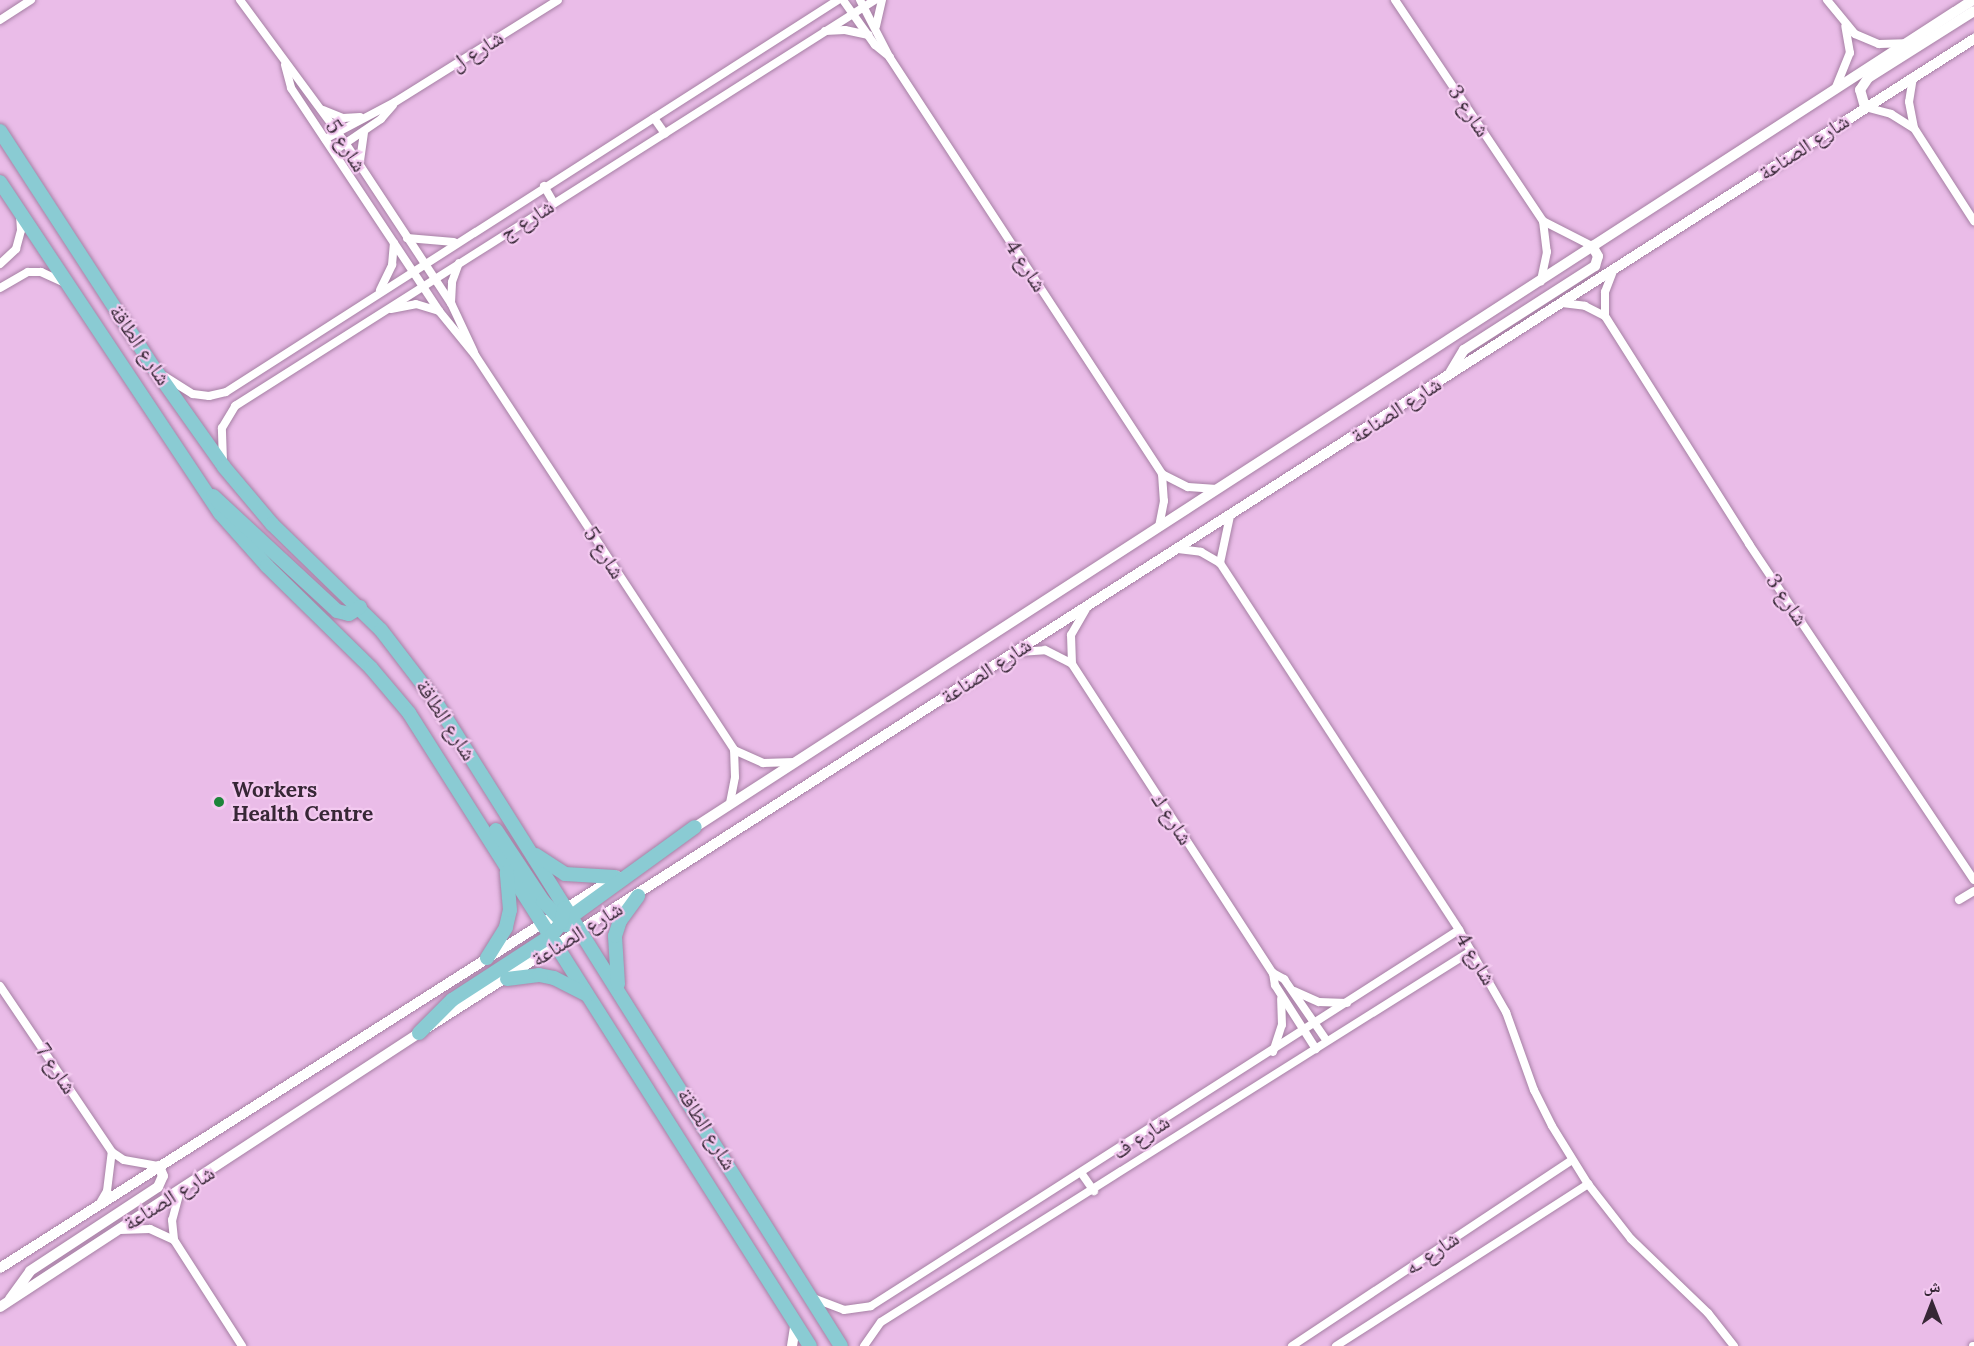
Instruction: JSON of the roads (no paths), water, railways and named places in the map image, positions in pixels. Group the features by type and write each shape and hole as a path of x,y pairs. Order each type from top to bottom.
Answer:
{"main road":[{"name":"شارع الطاقة","path":"0,131 154,368 224,467 272,524 360,607 401,653 434,699 526,846 594,1000 725,1215 810,1346"},
{"path":"0,146 37,190"},
{"name":"شارع الطاقة","path":"0,182 200,486 261,559 392,690 503,858 620,992 841,1346"},
{"path":"200,486 232,511 337,611 349,614 360,607"},
{"path":"465,798 494,827 561,926 622,1006 651,1039"},
{"path":"419,1033 452,1000 561,926 695,827"},
{"path":"526,846 565,874 615,877"},
{"path":"487,958 506,927 510,910 511,892 503,858"},
{"path":"620,992 614,951 615,936 624,914 638,896"},
{"path":"507,979 531,975 554,978 594,1000"}],"street":[{"path":"0,20 32,0"},
{"name":"شارع 5","path":"240,0 285,65 302,80 346,144 451,303 475,355"},
{"name":"شارع ل","path":"325,139 363,116 395,102 558,0"},
{"path":"815,14 821,0"},
{"name":"شارع ج","path":"154,368 180,388 209,396 226,392 303,344 380,290 838,0"},
{"name":"شارع 4","path":"843,0 868,35 890,58"},
{"name":"شارع ج","path":"224,467 221,439 226,416 235,406 422,285 665,134 852,14 862,3 875,0"},
{"path":"876,26 882,0"},
{"name":"شارع 3","path":"1395,0 1543,221 1547,252 1541,282"},
{"path":"1827,0 1845,25 1879,44 1905,43"},
{"name":"شارع الصناعة","path":"4,1304 419,1033 507,979 615,877 1541,282 1592,246 1973,0"},
{"name":"شارع 4","path":"862,3 876,26 890,58 1162,474"},
{"path":"1914,128 1891,114 1865,108 1860,90 1868,78 1974,11"},
{"path":"1835,88 1850,53 1845,25"},
{"path":"822,32 845,30 868,35"},
{"name":"شارع الصناعة","path":"0,1268 487,958 638,896 1015,652 1086,609 1974,39"},
{"name":"شارع 5","path":"285,65 291,88 439,311 475,355 735,750"},
{"path":"1913,77 1909,102 1914,128 1974,221"},
{"name":"شارع ل","path":"334,152 364,131 395,102"},
{"path":"323,110 343,118 363,116"},
{"path":"654,118 665,134"},
{"path":"363,170 358,151 364,131"},
{"path":"544,186 554,203"},
{"path":"0,264 16,249 21,230 19,211"},
{"name":"شارع 3","path":"1543,221 1592,246"},
{"path":"407,238 455,242"},
{"path":"380,290 392,266 394,242"},
{"path":"1448,376 1464,350 1595,266 1598,256 1592,246"},
{"path":"451,303 452,282 460,262"},
{"path":"1562,303 1585,306 1605,316 1605,292 1613,270"},
{"path":"0,288 28,272 41,272 68,284"},
{"path":"385,310 416,304 439,311"},
{"name":"شارع 3","path":"1605,316 1743,534 1974,880"},
{"path":"303,344 313,357"},
{"path":"1162,474 1188,487 1217,489"},
{"path":"1159,527 1164,501 1162,474"},
{"path":"1178,549 1201,552 1220,563 1230,516"},
{"name":"شارع 4","path":"1220,563 1459,930 1506,1012 1534,1090 1588,1185 1631,1239 1708,1312 1734,1346"},
{"path":"1072,664 1071,635 1086,609"},
{"name":"شارع ك","path":"1015,652 1045,650 1072,664 1273,973 1281,995 1316,1048"},
{"path":"730,803 735,777 735,750 763,763 794,762"},
{"path":"1959,900 1974,891"},
{"name":"شارع ف","path":"813,1298 844,1310 871,1306 1350,1003 1459,930"},
{"name":"شارع ف","path":"864,1346 881,1322 1094,1191 1471,951"},
{"name":"شارع ك","path":"1273,973 1290,989 1327,1041"},
{"name":"شارع 7","path":"0,986 112,1152"},
{"path":"1290,989 1318,1002 1350,1003"},
{"path":"1273,1052 1282,1025 1281,995"},
{"path":"4,1304 30,1271 158,1187 163,1176 159,1166 124,1160 112,1152 109,1184 100,1203"},
{"name":"شارع ـه","path":"1292,1346 1572,1160"},
{"path":"1082,1174 1094,1191"},
{"name":"شارع ـه","path":"1336,1346 1588,1185"},
{"path":"180,1191 172,1220 174,1240 243,1346"},
{"path":"112,1233 137,1227 174,1240"},
{"path":"792,1346 796,1322"}],"place":[{"name":"Workers Health Centre","path":"219,802"}]}
